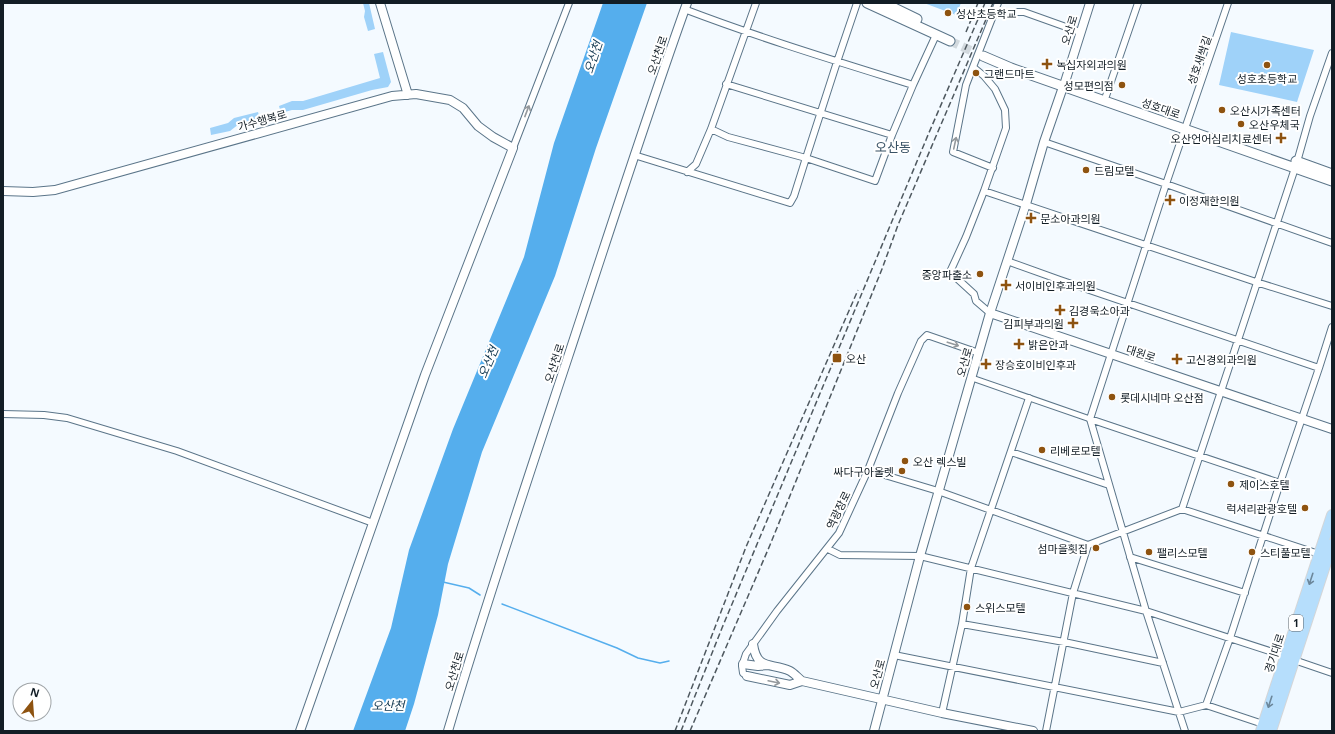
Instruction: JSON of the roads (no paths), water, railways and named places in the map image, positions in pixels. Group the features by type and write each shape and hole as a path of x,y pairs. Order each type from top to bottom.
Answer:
{"main road":[{"path":"867,3 936,35 952,38 884,3"},
{"name":"성호대로","path":"984,54 1013,63 1064,84 1296,165 1332,181"},
{"name":"성호대로","path":"1064,84 1106,96 1186,127"},
{"name":"성호대로","path":"1296,165 1332,174"},
{"name":"경기대로","path":"1326,556 1332,515"},
{"name":"경기대로","path":"1262,727 1290,658 1326,556 1332,544"},
{"name":"경기대로","path":"1271,731 1290,658"}],"street":[{"path":"380,3 408,95"},
{"path":"300,731 425,375 569,3"},
{"path":"687,172 696,164 711,129 756,3"},
{"path":"634,155 790,203 794,196 857,3"},
{"path":"993,168 953,152 966,85 998,3"},
{"name":"오산로","path":"874,731 938,491 990,313 1090,3"},
{"path":"1106,96 1138,3"},
{"name":"성호새싹길","path":"1090,419 1166,184 1228,3"},
{"path":"685,6 745,32 913,85"},
{"name":"오산천로","path":"448,731 474,644 634,155 685,6"},
{"path":"1016,12 1024,12 1080,32"},
{"path":"711,129 728,137 806,158 875,181 892,135 936,35"},
{"path":"1182,509 1296,165 1310,116 1330,67 1332,53"},
{"path":"973,68 984,76 995,89 1005,110 1006,128 993,168 966,237 950,272 974,294 976,301 990,313"},
{"path":"726,84 892,135"},
{"name":"가수행복로","path":"3,191 33,192 55,190 380,98 392,96 416,94 450,100 463,108 478,126 493,137 513,148"},
{"path":"1044,142 1332,243"},
{"path":"984,191 1332,306"},
{"path":"1007,261 1319,368"},
{"name":"대원로","path":"990,313 1110,355 1332,429"},
{"path":"1206,704 1230,638 1332,327"},
{"name":"역광장로","path":"743,664 746,654 777,611 839,533 868,470 898,392 921,341 927,336 979,353"},
{"path":"972,378 1280,483"},
{"path":"942,713 962,624 971,568 1029,398"},
{"path":"3,414 44,415 67,418 177,451 373,523"},
{"path":"1090,419 1146,611 1185,731"},
{"path":"1011,452 1109,485"},
{"path":"868,470 938,491 1088,545 1182,509 1326,556"},
{"path":"1046,731 1073,593 1088,545"},
{"path":"828,548 840,555 920,556 1146,611 1332,673"},
{"path":"1130,558 1245,593"},
{"path":"962,624 1064,642 1163,663"},
{"path":"753,644 758,660 768,665 789,671 802,681 942,713 1033,731"},
{"path":"894,655 1179,712 1206,704 1262,727"},
{"path":"768,665 758,666 743,664 743,673 747,676 790,685 802,681"}],"water":[{"name":"오산천","path":"603,3 647,3 596,148 555,276 482,452 448,564 438,615 414,704 405,731 353,731 391,628 409,550 453,429 524,257 554,143"}],"waterway":[{"path":"443,582 469,588 480,595"},
{"path":"502,604 617,648 638,658 660,663 669,661"}],"tunnel":[{"path":"950,41 983,56"}],"railway":[{"path":"966,32 978,3"},
{"path":"681,731 722,628 928,135 985,3"},
{"path":"690,731 770,545 882,269 898,225 993,3"},
{"path":"675,731 746,547 858,290"}],"place":[{"name":"성산초등학교","path":"948,13"},
{"name":"녹십자외과의원","path":"1047,64"},
{"name":"성호초등학교","path":"1267,65"},
{"name":"그랜드마트","path":"976,73"},
{"name":"성모편의점","path":"1122,85"},
{"name":"오산시가족센터","path":"1222,110"},
{"name":"오산우체국","path":"1241,124"},
{"name":"오산언어심리치료센터","path":"1281,138"},
{"name":"드림모텔","path":"1086,170"},
{"name":"이정재한의원","path":"1170,200"},
{"name":"문소아과의원","path":"1031,218"},
{"name":"중앙파출소","path":"980,274"},
{"name":"서이비인후과의원","path":"1006,285"},
{"name":"김경욱소아과","path":"1060,310"},
{"name":"김피부과의원","path":"1073,323"},
{"name":"밝은안과","path":"1019,344"},
{"name":"오산","path":"837,358"},
{"name":"고신경외과의원","path":"1177,359"},
{"name":"장승호이비인후과","path":"986,364"},
{"name":"롯데시네마 오산점","path":"1112,397"},
{"name":"리베로모텔","path":"1042,450"},
{"name":"오산 렉스빌","path":"905,461"},
{"name":"싸다구아울렛","path":"902,471"},
{"name":"제이스호텔","path":"1231,484"},
{"name":"럭셔리관광호텔","path":"1305,508"},
{"name":"섬마을횟집","path":"1096,548"},
{"name":"팰리스모텔","path":"1149,552"},
{"name":"스티풀모텔","path":"1252,552"},
{"name":"스위스모텔","path":"967,607"}],"district":[{"name":"오산동","path":"893,147"}]}
